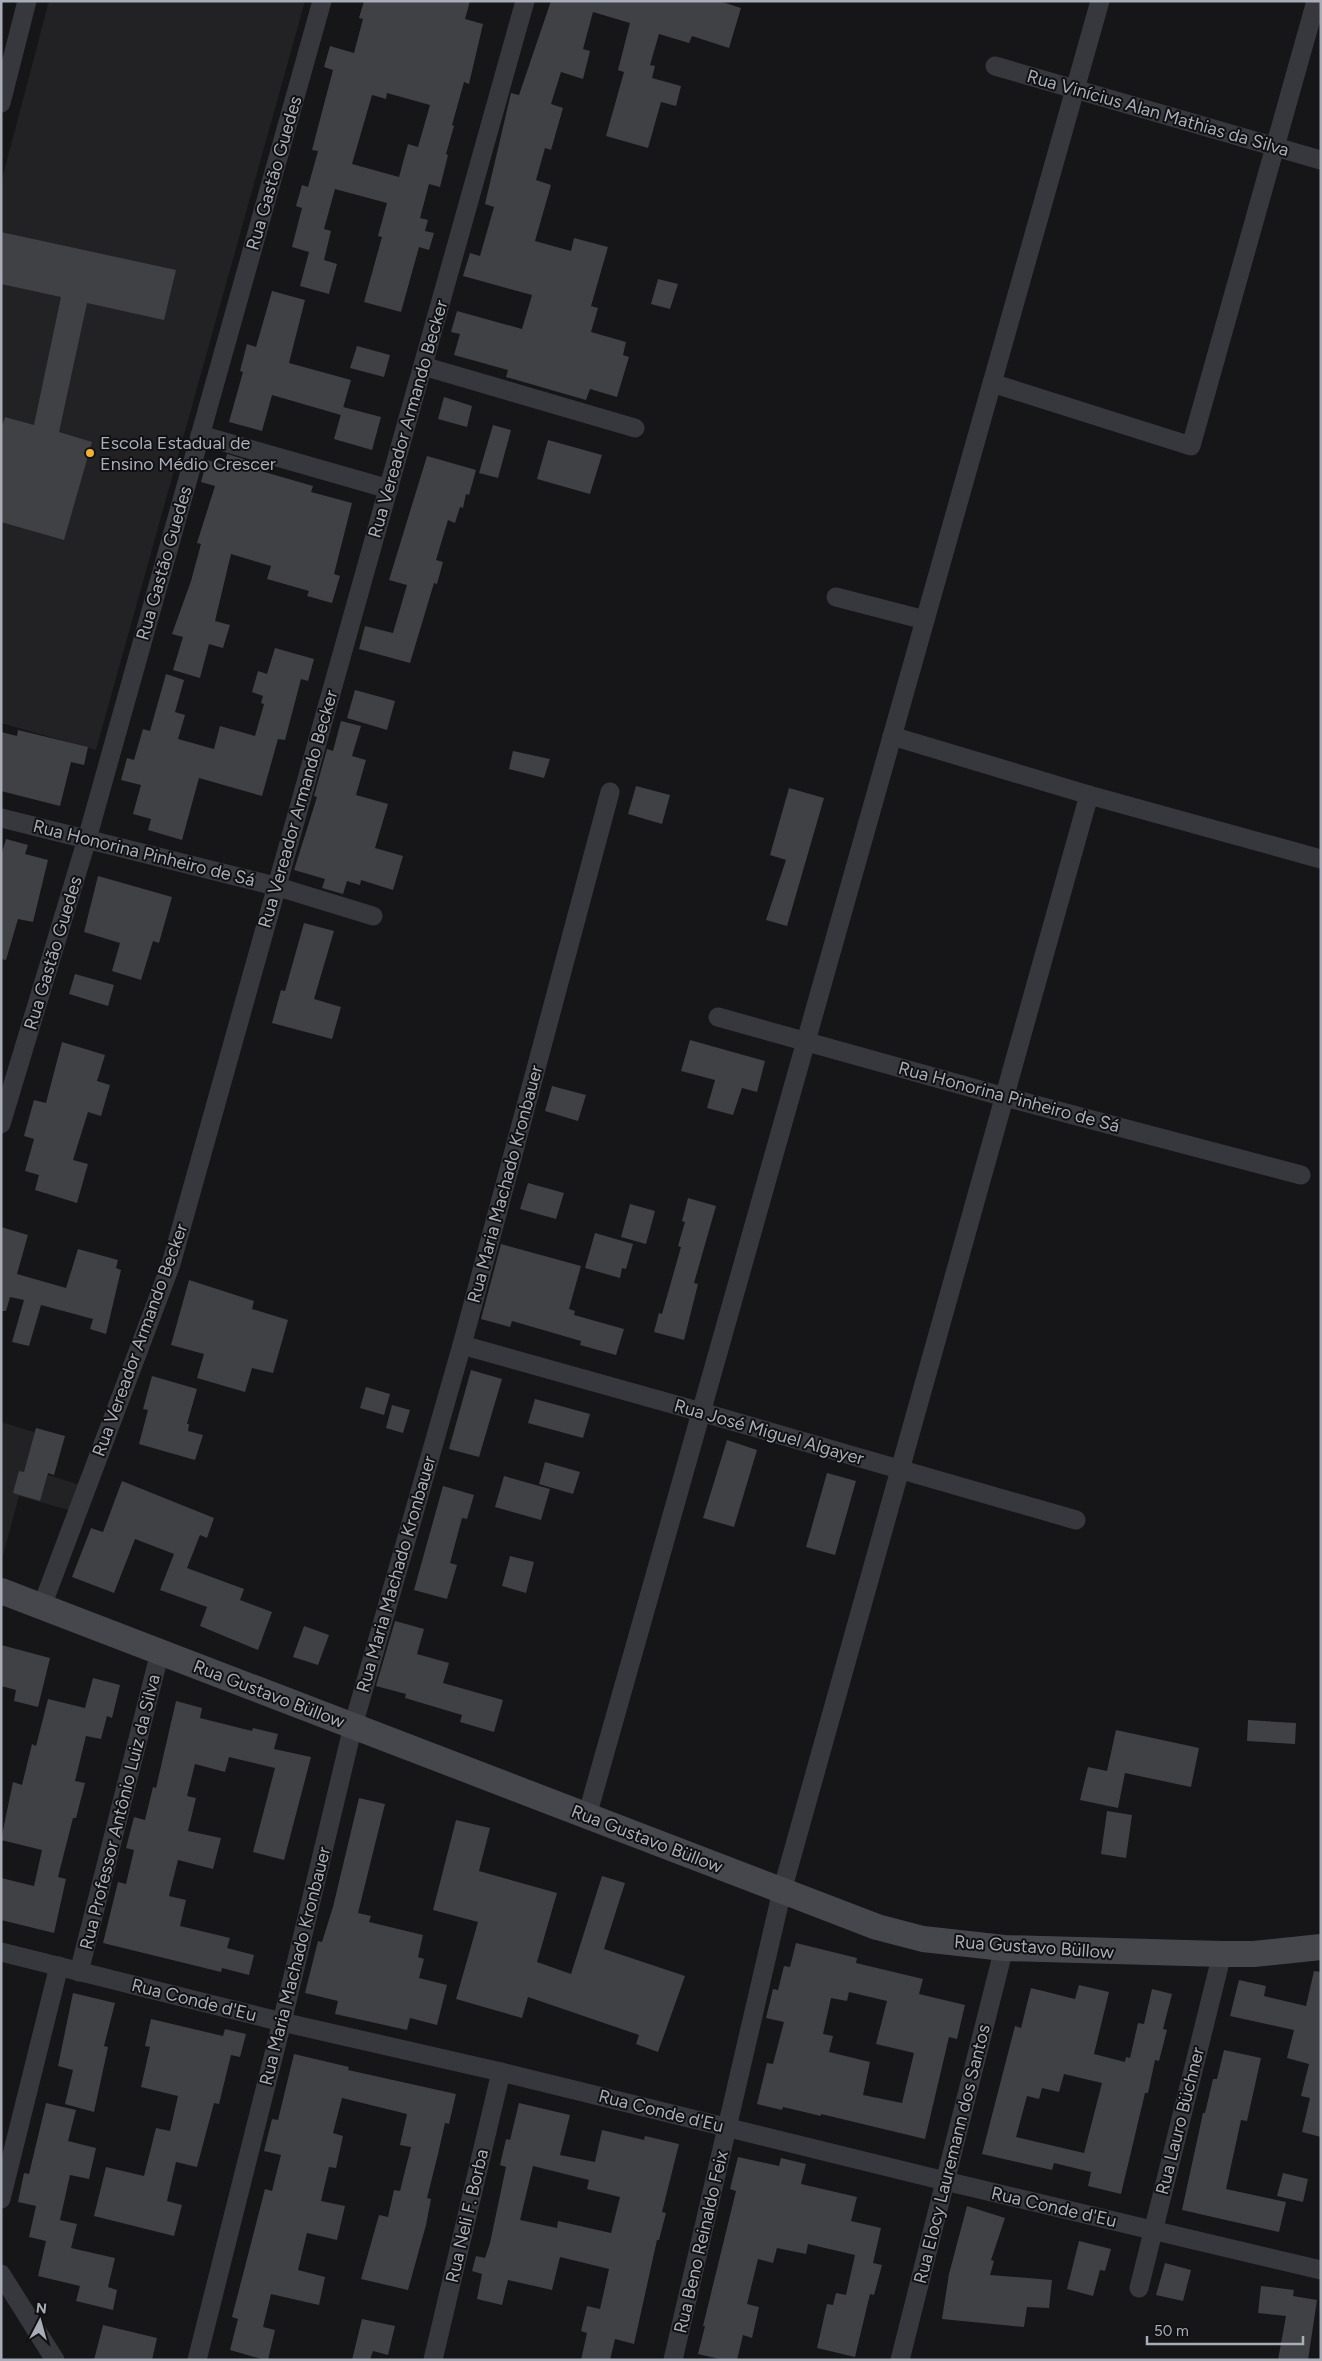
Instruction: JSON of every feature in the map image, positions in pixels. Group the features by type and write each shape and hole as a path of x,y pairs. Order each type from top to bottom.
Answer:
{"main road":[{"name":"Rua Gustavo Büllow","path":"1,1591 877,1927 922,1939 1004,1948 1254,1954 1321,1947"}],"street":[{"path":"1,103 10,34 27,1"},
{"name":"Rua Gastão Guedes","path":"1,1124 87,839 322,1"},
{"name":"Rua Vereador Armando Becker","path":"42,1606 171,1264 275,886 526,1"},
{"path":"587,1816 1100,1"},
{"path":"992,383 1191,446 1316,1"},
{"name":"Rua Vinícius Alan Mathias da Silva","path":"995,66 1321,160"},
{"path":"423,366 635,428"},
{"path":"200,435 389,489"},
{"path":"836,597 925,620"},
{"path":"892,736 1089,795 1321,859"},
{"name":"Rua Maria Machado Kronbauer","path":"197,2360 282,2022 353,1726 462,1346 610,792"},
{"name":"Rua Beno Reinaldo Feix","path":"673,2360 782,1891 1089,795"},
{"name":"Rua Honorina Pinheiro de Sá","path":"1,818 275,886 373,916"},
{"name":"Rua Honorina Pinheiro de Sá","path":"718,1017 1005,1097 1302,1175"},
{"name":"Rua José Miguel Algayer","path":"462,1346 701,1412 1076,1520"},
{"name":"Rua Professor Antônio Luiz da Silva","path":"79,1972 160,1652"},
{"name":"Rua Elocy Lauremann dos Santos","path":"900,2360 1004,1948"},
{"name":"Rua Conde d'Eu","path":"1,1952 282,2022 501,2072 945,2181 1321,2270"},
{"name":"Rua Lauro Büchner","path":"1139,2288 1222,1954"},
{"name":"Rua Professor Antônio Luiz da Silva","path":"1,2199 59,1966"},
{"name":"Rua Neli F. Borba","path":"433,2360 501,2072"},
{"path":"1,2274 55,2360"}],"shaded area":[{"name":"Escola Estadual de Ensino Médio Crescer","path":"49,1 305,1 96,750 1,723 1,183"},
{"path":"1,1422 37,1433 26,1468 83,1486 72,1511 19,1496 1,1563"}],"building":[{"path":"364,1 470,1 465,19 483,24 469,84 464,82 452,125 454,126 446,154 448,155 440,187 429,184 420,218 428,220 425,231 434,233 429,250 419,247 401,312 364,302 382,237 378,236 387,203 335,189 324,229 331,231 324,260 337,264 329,294 300,286 309,252 292,247 302,208 296,206 302,185 308,187 318,151 312,150 333,70 324,67 330,46 354,53 363,19 359,18","holes":["387,93 430,105 418,147 408,144 399,177 352,164 372,95 386,99"]},
{"path":"551,1 719,1 741,8 729,48 692,36 689,43 659,34 650,65 655,66 652,78 681,86 676,106 661,102 648,148 606,136 624,72 618,70 630,23 593,12 583,49 590,51 583,79 561,72 551,104 563,108 551,150 545,148 536,180 551,185 535,241 571,251 574,238 608,247 591,306 598,308 591,332 626,342 623,355 629,357 617,397 590,389 586,400 506,377 508,370 454,355 460,334 451,332 457,311 522,329 532,295 463,276 470,253 480,256 494,207 485,204 511,93 519,95"},
{"path":"1,232 176,270 164,320 87,303 59,432 92,442 64,540 1,522 1,429 5,417 34,425 61,297 1,284"},
{"path":"658,279 678,284 670,309 651,304"},
{"path":"272,291 305,300 289,363 351,380 341,415 272,395 262,431 229,422 243,372 240,371 247,344 256,347"},
{"path":"357,346 390,355 384,377 350,368"},
{"path":"444,397 472,406 467,427 438,419"},
{"path":"343,407 381,417 372,450 334,439"},
{"path":"493,425 511,430 498,478 479,473"},
{"path":"548,440 602,455 590,494 537,479"},
{"path":"227,454 263,465 261,471 313,486 311,492 352,503 334,574 340,576 332,603 307,596 309,591 267,579 271,566 231,554 215,621 230,625 223,648 209,644 200,678 173,670 183,637 172,634 191,581 201,544 197,543 215,486 201,482 207,460 224,465"},
{"path":"427,456 476,470 469,495 466,494 463,508 460,507 455,523 448,520 436,560 443,562 437,584 434,583 410,663 359,649 365,626 393,633 407,585 389,580"},
{"path":"275,648 314,659 308,681 301,679 285,740 278,739 262,796 199,778 182,840 148,830 151,819 133,814 141,785 121,780 127,758 134,760 143,729 150,731 166,674 184,680 175,712 185,715 178,739 214,749 220,726 255,736 264,704 261,703 263,696 252,692 258,671 267,674"},
{"path":"355,690 395,701 387,730 347,718"},
{"path":"341,721 361,726 352,756 366,760 356,795 388,804 375,848 403,856 393,890 361,880 360,885 347,881 343,894 322,888 325,879 294,870 317,797 314,796 327,749 333,751"},
{"path":"18,730 88,747 84,765 71,762 60,806 1,791 1,732 17,736"},
{"path":"513,751 550,759 544,778 509,769"},
{"path":"636,786 670,795 662,824 628,814"},
{"path":"789,788 824,798 787,926 766,920 786,860 770,855"},
{"path":"6,839 28,845 25,854 48,860 33,922 18,919 6,960 1,959 1,856"},
{"path":"98,876 172,897 159,943 153,941 141,980 112,971 120,943 84,932"},
{"path":"304,923 334,931 314,999 341,1007 332,1039 272,1023 281,990 285,991"},
{"path":"75,974 114,985 108,1006 69,994"},
{"path":"690,1040 765,1061 757,1092 742,1088 733,1115 707,1108 715,1080 681,1071"},
{"path":"62,1042 105,1055 97,1081 110,1085 101,1116 88,1112 73,1160 88,1164 77,1203 35,1190 39,1175 25,1171 34,1139 24,1136 34,1100 46,1103"},
{"path":"552,1086 586,1095 578,1121 545,1111"},
{"path":"528,1183 564,1193 556,1219 520,1209"},
{"path":"688,1198 716,1206 694,1283 698,1284 684,1340 654,1332 659,1313 662,1314 681,1247 678,1246 685,1222 682,1221"},
{"path":"630,1204 655,1211 646,1244 621,1237"},
{"path":"1,1227 28,1235 17,1274 66,1288 78,1249 118,1260 116,1268 121,1270 106,1334 90,1329 93,1319 41,1305 29,1346 12,1342 24,1300 10,1297 6,1311 1,1311"},
{"path":"595,1233 633,1244 626,1269 622,1268 620,1278 585,1268"},
{"path":"501,1244 581,1266 569,1309 575,1311 574,1315 624,1329 616,1355 580,1345 581,1341 512,1321 510,1327 481,1319"},
{"path":"189,1280 254,1301 252,1309 288,1320 273,1373 252,1368 245,1392 197,1378 204,1354 171,1345"},
{"path":"471,1370 502,1379 479,1457 449,1449"},
{"path":"152,1376 197,1389 187,1424 189,1424 188,1431 203,1435 195,1460 139,1444 148,1410 143,1409"},
{"path":"366,1387 390,1394 384,1415 360,1408"},
{"path":"535,1399 590,1414 583,1438 528,1423"},
{"path":"392,1405 410,1410 403,1433 386,1428"},
{"path":"36,1428 65,1436 54,1475 48,1473 40,1501 13,1493 19,1471 24,1472"},
{"path":"727,1440 757,1450 734,1527 703,1518"},
{"path":"545,1462 580,1472 573,1494 539,1484"},
{"path":"827,1473 856,1481 835,1555 806,1547"},
{"path":"504,1476 550,1489 541,1520 495,1507"},
{"path":"122,1481 214,1518 207,1538 200,1535 187,1568 244,1589 240,1600 272,1612 258,1650 200,1626 207,1607 160,1590 174,1554 135,1539 114,1593 72,1577 91,1528 103,1532"},
{"path":"443,1486 474,1495 467,1519 462,1518 450,1563 457,1565 447,1599 414,1590"},
{"path":"510,1556 534,1562 526,1593 502,1586"},
{"path":"395,1621 424,1629 417,1654 449,1663 443,1683 503,1700 494,1732 460,1722 462,1715 405,1698 406,1694 376,1686"},
{"path":"304,1626 329,1635 318,1665 293,1657"},
{"path":"1,1645 50,1658 38,1707 14,1701 16,1690 1,1686"},
{"path":"93,1678 120,1685 112,1718 107,1716 101,1739 86,1736 75,1781 85,1783 76,1818 73,1818 58,1877 66,1879 54,1933 1,1920 1,1878 34,1886 42,1850 1,1840 13,1782 22,1785 32,1744 36,1746 48,1699 85,1708"},
{"path":"176,1701 202,1708 200,1718 252,1731 253,1728 278,1734 274,1749 311,1757 284,1860 253,1852 275,1768 229,1757 225,1772 195,1764 187,1796 196,1798 188,1831 221,1838 213,1869 178,1860 169,1896 186,1900 180,1926 230,1938 227,1948 254,1955 249,1975 222,1968 221,1972 103,1943 118,1882 126,1884 134,1850 126,1848 134,1817 145,1820 153,1787 156,1788"},
{"path":"1248,1720 1296,1723 1295,1744 1247,1741"},
{"path":"1116,1730 1199,1748 1191,1787 1125,1773 1118,1808 1080,1800 1088,1767 1107,1771"},
{"path":"359,1798 385,1804 358,1913 371,1916 369,1922 423,1935 418,1957 424,1959 419,1978 447,1985 437,2025 410,2018 407,2030 335,2014 338,2001 305,1993 318,1941 322,1942 333,1907"},
{"path":"1107,1811 1132,1815 1126,1858 1101,1854"},
{"path":"456,1820 490,1828 479,1871 557,1893 537,1962 571,1974 602,1876 625,1883 604,1949 685,1976 658,2052 636,2044 639,2035 528,1997 522,2018 456,1999 478,1922 433,1910"},
{"path":"796,1943 857,1958 856,1963 923,1979 919,1994 965,2005 957,2039 949,2037 925,2139 821,2114 821,2116 783,2107 782,2110 757,2104 767,2063 773,2064 784,2022 766,2018 773,1989 778,1990 784,1966 790,1967","holes":["849,1992 887,2001 876,2044 914,2053 902,2103 863,2095 870,2062 829,2052 833,2036 823,2034 831,1998 847,2001"]},
{"path":"1314,1971 1321,1972 1321,2137 1302,2132 1310,2098 1301,2096 1309,2064 1287,2058 1294,2030 1230,2016 1239,1980 1266,1986 1264,1996 1306,2006"},
{"path":"1079,1985 1109,1992 1094,2054 1125,2062 1126,2057 1130,2058 1138,2023 1144,2024 1152,1989 1172,1994 1163,2029 1167,2030 1159,2061 1155,2060 1148,2093 1145,2093 1121,2194 1088,2186 1091,2172 1054,2163 1052,2170 982,2154 1015,2026 1021,2028 1031,1988 1075,1999","holes":["1064,2074 1102,2083 1084,2153 1016,2137 1027,2096 1039,2099 1042,2088 1059,2092"]},
{"path":"73,1993 115,2003 104,2046 108,2047 94,2112 65,2104 73,2070 58,2066"},
{"path":"151,2019 223,2036 225,2029 246,2034 240,2057 231,2055 219,2104 214,2103 197,2167 176,2162 167,2201 182,2205 174,2236 94,2216 106,2167 144,2176 156,2128 170,2131 178,2096 141,2087 150,2047 145,2046"},
{"path":"1224,2050 1261,2058 1247,2121 1241,2120 1226,2189 1286,2202 1279,2232 1182,2210 1203,2113 1205,2113 1213,2079 1217,2079"},
{"path":"294,2054 349,2067 348,2070 456,2094 449,2124 445,2123 427,2198 431,2199 426,2225 408,2290 361,2279 379,2215 388,2217 394,2190 400,2191 411,2147 400,2145 407,2114 342,2098 333,2133 343,2136 336,2168 329,2167 321,2201 345,2206 337,2240 307,2233 298,2270 325,2277 319,2305 271,2294 263,2327 275,2330 268,2360 265,2360 230,2350 238,2319 232,2317 265,2189 272,2191 281,2155 264,2151 272,2119 278,2120"},
{"path":"46,2103 76,2110 68,2141 96,2148 89,2179 70,2175 60,2220 77,2224 71,2248 115,2258 108,2287 117,2290 113,2310 76,2301 80,2286 38,2276 46,2241 29,2237 36,2206 18,2202 24,2173 29,2174"},
{"path":"519,2103 570,2115 560,2155 595,2162 602,2130 644,2140 645,2136 679,2144 662,2212 666,2213 659,2240 657,2240 634,2344 615,2339 610,2360 581,2360 587,2333 581,2331 587,2306 600,2309 609,2269 560,2257 552,2290 508,2280 502,2305 477,2299 482,2274 472,2271 476,2256 485,2258 490,2243 506,2167 500,2165 506,2139 510,2140","holes":["533,2166 589,2180 587,2189 620,2197 611,2233 558,2221 557,2228 520,2220"]},
{"path":"738,2157 779,2166 781,2158 806,2164 801,2184 857,2197 851,2221 881,2228 873,2263 882,2265 874,2295 870,2294 855,2357 817,2348 827,2304 833,2305 836,2293 846,2295 855,2255 808,2244 806,2254 777,2248 773,2263 758,2259 747,2304 759,2307 752,2338 743,2335 737,2360 724,2360 698,2354 736,2191 730,2189"},
{"path":"1283,2173 1308,2179 1303,2202 1277,2196"},
{"path":"967,2206 1005,2218 991,2260 994,2261 990,2275 1052,2280 1049,2308 1027,2307 1024,2327 942,2319 949,2274"},
{"path":"1079,2241 1111,2249 1105,2271 1100,2270 1093,2296 1067,2289"},
{"path":"1165,2263 1191,2270 1183,2301 1156,2295"},
{"path":"1261,2286 1294,2290 1293,2296 1317,2300 1308,2360 1278,2360 1286,2316 1258,2313"},
{"path":"362,2319 395,2326 388,2355 373,2351 370,2360 352,2360"},
{"path":"103,2325 157,2338 152,2360 94,2360"}],"place":[{"name":"Escola Estadual de Ensino Médio Crescer","path":"90,453"}]}
